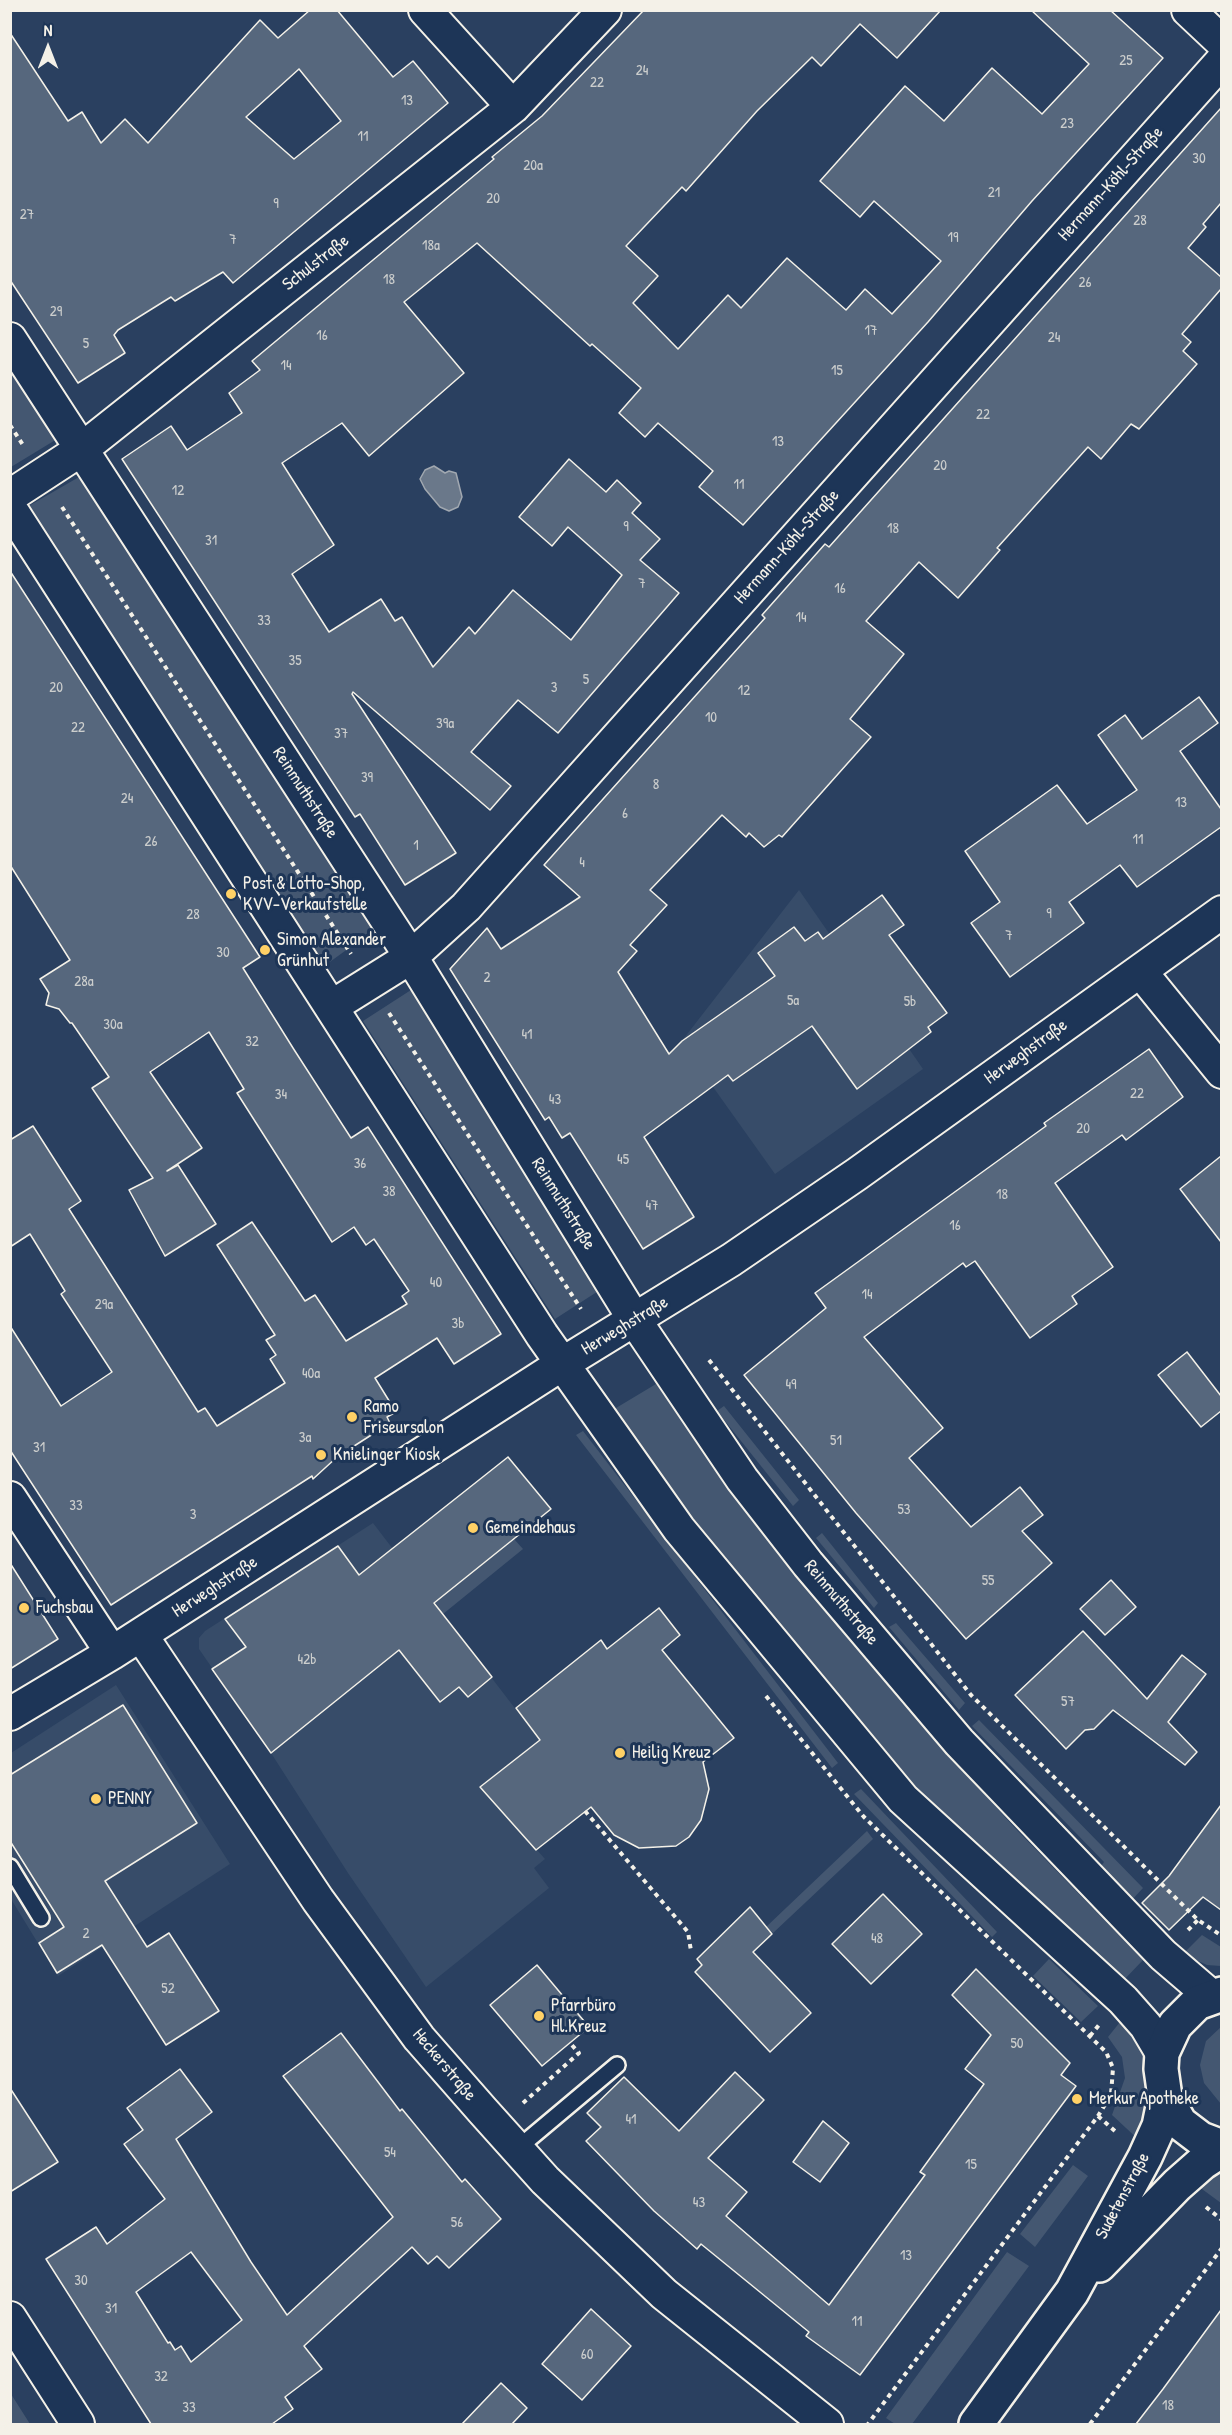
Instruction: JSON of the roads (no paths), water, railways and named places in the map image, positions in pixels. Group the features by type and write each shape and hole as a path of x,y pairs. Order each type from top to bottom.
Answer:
{"main road":[{"path":"1216,1995 1185,2013 1167,2038 1162,2052 1162,2083 1172,2110 1191,2133 1221,2149"},
{"name":"Sudetenstraße","path":"976,2424 1072,2292 1145,2157 1159,2126 1166,2097"},
{"name":"Sudetenstraße","path":"1072,2292 1177,2185 1221,2149"}],"street":[{"path":"425,10 513,107"},
{"name":"Schulstraße","path":"10,496 82,449 513,107 604,10"},
{"path":"1188,10 1221,42"},
{"name":"Hermann-Köhl-Straße","path":"331,1007 411,957 466,907 1221,61"},
{"name":"Reinmuthstraße","path":"10,339 411,957 634,1319 749,1488 808,1564 959,1742 1163,1954 1216,1995"},
{"path":"10,508 562,1364 680,1529 903,1799 1123,2000 1146,2026 1162,2052"},
{"name":"Herweghstraße","path":"10,1714 141,1635 562,1364 731,1260 857,1174 1221,912"},
{"path":"1140,971 1221,1072"},
{"path":"10,1498 112,1653"},
{"name":"Heckerstraße","path":"141,1635 318,1900 419,2038 507,2138 594,2229 664,2294 827,2424"},
{"path":"10,2318 78,2424"}],"lane":[{"path":"10,1867 41,1918"},
{"path":"507,2138 617,2065"}],"place":[{"name":"Post & Lotto-Shop, KVV-Verkaufstelle","path":"231,894"},
{"name":"Simon Alexander Grünhut","path":"265,950"},
{"name":"Ramo Friseursalon","path":"352,1417"},
{"name":"Knielinger Kiosk","path":"321,1455"},
{"name":"Gemeindehaus","path":"473,1528"},
{"name":"Fuchsbau","path":"24,1608"},
{"name":"Heilig Kreuz","path":"620,1753"},
{"name":"PENNY","path":"96,1799"},
{"name":"Pfarrbüro Hl.Kreuz","path":"539,2016"},
{"name":"Merkur Apotheke","path":"1077,2099"}]}
